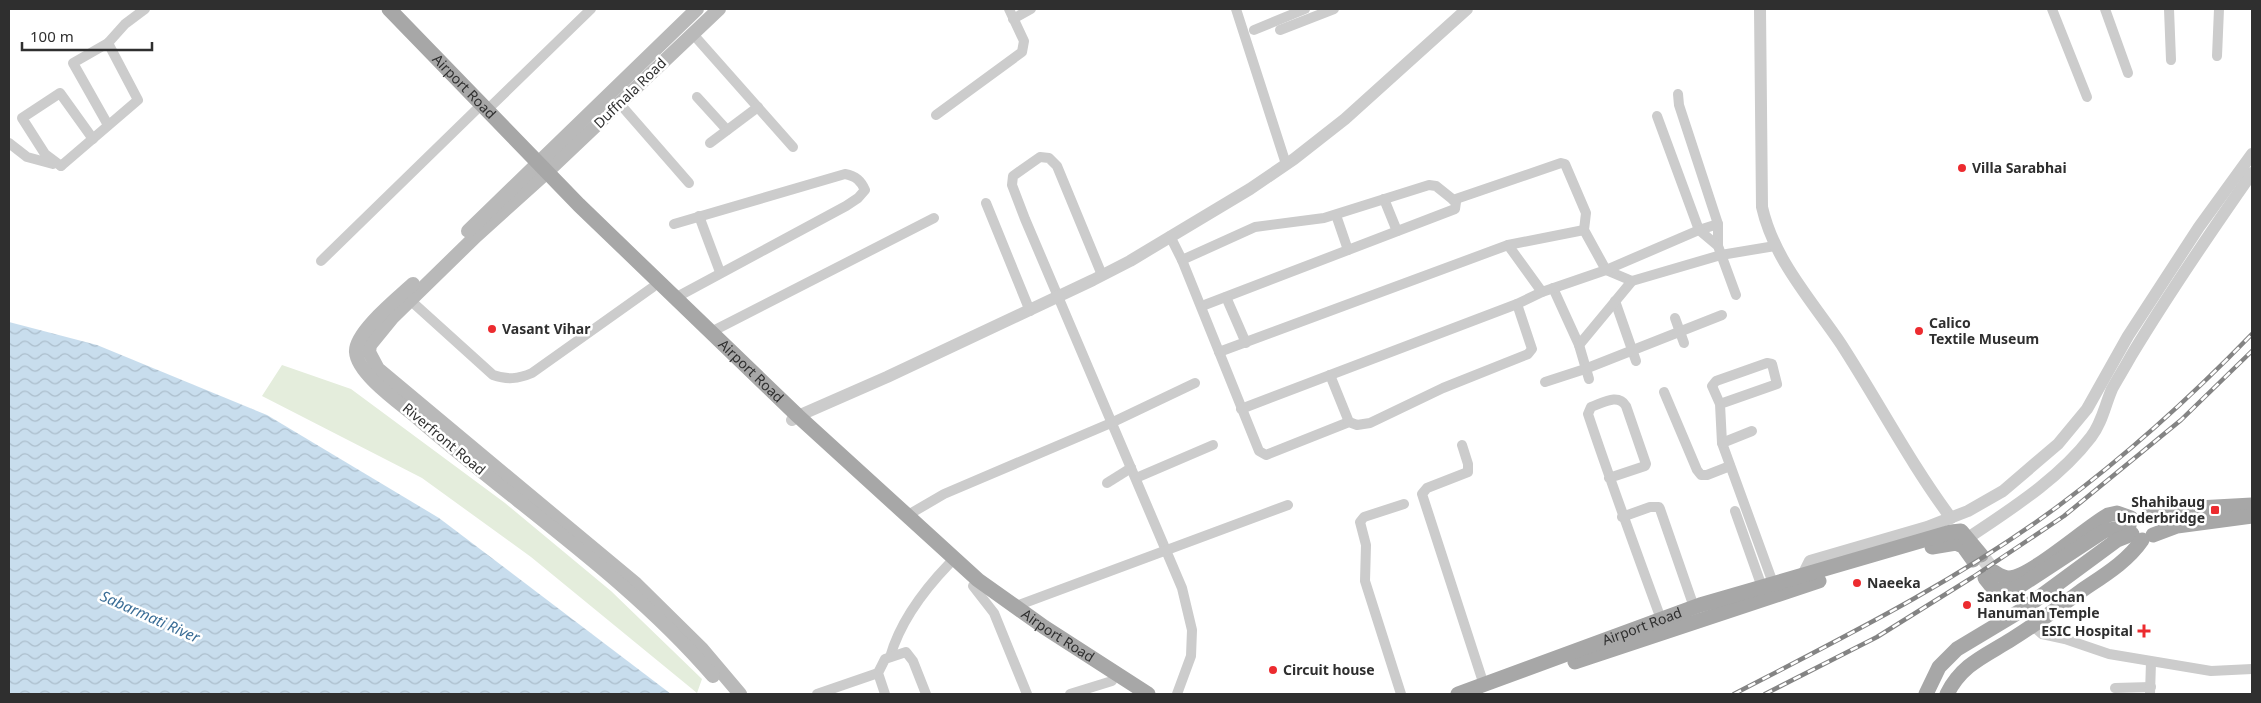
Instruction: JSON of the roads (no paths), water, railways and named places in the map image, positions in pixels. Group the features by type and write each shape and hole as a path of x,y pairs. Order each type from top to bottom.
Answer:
{"main road":[{"name":"Airport Road","path":"378,9 482,110"},
{"name":"Airport Road","path":"389,9 482,110 652,287 795,418 949,564 973,586 1133,694"},
{"path":"540,171 697,9"},
{"name":"Duffnala Road","path":"540,171 620,104 719,9"},
{"name":"Airport Road","path":"540,171 711,332 795,418 908,515 978,580 1148,694"},
{"name":"Riverfront Road","path":"540,171 410,300 370,345 369,352 378,369 636,584 702,649 740,694"},
{"name":"Riverfront Road","path":"540,171 380,316 365,332 356,347 356,357 372,379 437,435 620,584 704,665 728,694"},
{"path":"1947,694 1954,679 1968,665 2032,626 2114,568 2135,550 2142,512 2149,514 2161,510 2252,505"},
{"path":"1926,694 1939,667 1957,649 2022,610 2117,540 2156,524 2149,514"},
{"path":"1989,575 1993,588 2000,591 2017,588 2104,531 2137,531 2252,516"},
{"path":"1960,530 1968,538 1977,558 1956,542 1942,543 1829,573 1960,530"},
{"name":"Airport Road","path":"1458,694 1483,689 1829,573"},
{"name":"Airport Road","path":"1483,689 1697,606 1768,585 1804,580"}],"street":[{"path":"108,126 73,62 108,43 125,24 146,9"},
{"path":"320,261 591,9"},
{"path":"936,115 1022,52 1024,41 1011,14 1031,9"},
{"path":"1236,9 1286,164"},
{"path":"1254,30 1305,9"},
{"path":"1280,30 1334,9"},
{"path":"795,418 1059,297 1102,275 1250,189 1345,119 1467,9"},
{"path":"1760,9 1762,207 1766,228 1791,273 1841,344 1950,518"},
{"path":"2052,9 2087,97"},
{"path":"2105,9 2128,73"},
{"path":"2169,9 2171,60"},
{"path":"2217,56 2219,9"},
{"path":"692,33 793,147"},
{"path":"61,166 138,100 108,43"},
{"path":"61,166 45,154 22,118 60,93 93,139"},
{"path":"1678,94 1681,111 1718,224 1719,250 1736,295"},
{"path":"696,97 727,130"},
{"path":"620,104 689,183"},
{"path":"710,143 758,107"},
{"path":"1657,116 1699,230 1719,250"},
{"path":"9,144 27,157 61,166"},
{"path":"1804,580 1810,561 1927,527 1968,511 2003,491 2058,444 2087,409 2128,336 2199,226 2252,154"},
{"path":"1102,275 1056,166 1049,158 1040,157 1013,176 1012,185 1182,588 1192,630 1191,656 1177,694"},
{"path":"1453,200 1565,164 1586,213 1584,230 1606,270 1632,281"},
{"path":"1968,538 2012,508 2066,464 2092,436 2102,418 2113,388 2163,304 2194,255 2252,173"},
{"path":"674,224 845,174 853,176 862,183 865,190 858,198 846,206 720,272 675,298"},
{"path":"1182,260 1255,227 1336,215 1432,184 1456,202 1455,209 1202,306"},
{"path":"1384,199 1397,231"},
{"path":"986,203 1030,311"},
{"path":"1336,215 1348,250"},
{"path":"699,216 720,272"},
{"path":"711,332 934,218"},
{"path":"1241,409 1517,304 1542,292 1606,270 1699,230 1718,224"},
{"path":"1219,352 1508,245 1584,230"},
{"path":"1170,236 1202,306 1259,451 1266,455 1349,422 1358,425 1370,423 1443,388 1531,352 1517,304"},
{"path":"1508,245 1542,292"},
{"path":"1579,345 1632,281 1719,250 1775,246"},
{"path":"410,300 493,375 507,379 518,378 532,373 652,287"},
{"path":"1553,288 1579,345 1589,379"},
{"path":"1226,297 1246,343"},
{"path":"1615,301 1636,361"},
{"path":"1545,382 1585,369 1722,315"},
{"path":"1675,318 1684,343"},
{"path":"1720,404 1777,384 1772,364 1767,363 1713,382 1712,386 1720,404 1722,443 1768,585"},
{"path":"1330,375 1349,422"},
{"path":"908,515 944,494 1111,423 1195,383"},
{"path":"1664,392 1697,470 1701,475 1707,475 1730,466"},
{"path":"1610,478 1645,466 1646,464 1626,406 1616,398 1588,409 1588,414 1622,517 1661,619"},
{"path":"2087,409 2102,418"},
{"path":"1722,443 1752,432"},
{"path":"1136,478 1213,445"},
{"path":"1462,445 1468,464 1468,472 1427,488 1423,490 1422,494 1483,689"},
{"path":"1107,483 1131,468"},
{"path":"1401,694 1365,581 1366,545 1360,522 1364,517 1404,504"},
{"path":"1016,606 1288,505"},
{"path":"1622,517 1650,507 1656,506 1660,508 1697,606"},
{"path":"1735,511 1768,585"},
{"path":"1677,541 1697,606"},
{"path":"890,656 895,638 905,622 929,585 949,564"},
{"path":"973,586 994,613 1026,694"},
{"path":"2032,626 2042,634 2065,639 2109,654 2211,671 2252,669"},
{"path":"885,694 878,673 885,658 906,652 910,656 926,694"},
{"path":"2115,688 2151,691 2151,662"},
{"path":"817,694 878,673"},
{"path":"1070,694 1112,681"}],"water":[{"name":"Sabarmati River","path":"9,322 97,345 267,415 439,518 671,694 9,694"}],"tunnel":[{"path":"1981,555 1994,572"}],"railway":[{"path":"1734,694 1940,584 2019,534 2057,507 2134,446 2206,380 2252,334"},
{"path":"1765,694 1877,637 1973,577 2064,516 2181,420 2252,351"}],"place":[{"name":"Villa Sarabhai","path":"1962,168"},
{"name":"Vasant Vihar","path":"492,329"},
{"name":"Calico Textile Museum","path":"1919,331"},
{"name":"Shahibaug Underbridge","path":"2215,510"},
{"name":"Naeeka","path":"1857,583"},
{"name":"Sankat Mochan Hanuman Temple","path":"1967,605"},
{"name":"ESIC Hospital","path":"2144,631"},
{"name":"Circuit house","path":"1273,670"}]}
